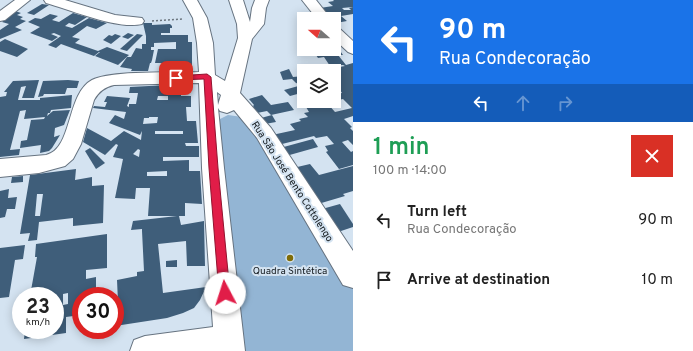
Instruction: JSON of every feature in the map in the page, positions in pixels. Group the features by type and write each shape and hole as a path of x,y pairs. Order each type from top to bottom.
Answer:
{"street":[{"path":"0,17 23,0"},
{"path":"51,0 114,19 137,21"},
{"path":"211,127 227,106 245,38 244,24 236,0"},
{"path":"245,38 257,24 259,8 262,0"},
{"path":"309,0 318,12"},
{"path":"144,351 230,346 213,168 205,42 195,9"},
{"path":"341,38 353,49"},
{"path":"0,168 45,163 62,158 71,142 89,91 95,85 103,82 207,77"},
{"name":"Rua São José Bento Cottolengo","path":"207,77 230,93 264,133 353,275"}],"path":[{"path":"137,21 195,9"}],"shaded area":[{"path":"228,115 242,117 255,122 353,284 353,351 232,351 218,120"}],"building":[{"path":"333,0 353,0 353,7 353,14 341,16 341,12 324,12 320,8 333,6 328,2 334,1","holes":["353,7 349,8 351,10 344,10 342,8"]},
{"path":"42,4 49,5 34,15 27,13"},
{"path":"15,11 21,13 17,15 23,17 20,19 26,21 15,27 22,30 0,39 0,30 9,24 2,22"},
{"path":"73,13 87,17 75,25 69,23 65,26 72,28 89,18 107,23 96,29 87,26 72,37 80,39 75,43 98,51 107,47 129,55 118,65 95,56 100,52 94,56 61,44 56,48 48,45 61,36 54,33 51,34 58,37 52,41 30,33 40,27 28,22 35,18 41,19 50,14 58,16 52,20 59,22"},
{"path":"341,16 347,21 341,22"},
{"path":"143,23 152,23 152,25 170,24 172,26 172,28 170,28 170,33 161,33 161,35 188,35 188,42 192,42 192,69 174,70 174,63 155,63 158,49 176,49 176,42 154,43 154,47 151,47 151,50 154,50 148,71 131,71 132,69 120,67 127,57 131,57 136,48 142,49 142,44 146,44"},
{"path":"128,33 134,35 128,39 122,37"},
{"path":"115,34 121,36 111,44 103,40 109,35 112,36"},
{"path":"137,34 143,35 127,51 120,49"},
{"path":"5,39 28,49 17,57 0,51 0,42"},
{"path":"317,56 339,56 346,65 353,63 353,116 344,119 352,127 350,128 353,131 353,145 348,140 342,142 351,152 353,151 353,165 339,169 326,152 328,151 325,146 334,144 327,136 316,138 314,136 278,145 272,135 295,130 290,124 301,121 299,119 308,117 304,113 309,112 307,108 331,108 335,112 352,108 343,99 341,99 341,67 345,66 341,64 329,64 324,57 318,58"},
{"path":"289,69 293,77 297,77 297,83 292,79 283,80 280,72"},
{"path":"39,80 34,98 22,98 26,86 21,87 18,100 40,100 40,98 72,95 71,108 51,110 47,116 53,111 70,110 64,125 55,128 54,137 60,135 49,151 40,153 41,145 20,148 21,141 27,140 31,120 44,119 45,117 24,119 26,110 20,111 10,150 20,149 19,155 0,157 0,97 6,96 7,92 4,92 13,81"},
{"path":"43,81 79,81 77,88 67,88 65,94 44,94 43,96 38,97"},
{"path":"168,85 168,90 181,90 181,96 191,96 191,107 186,107 187,121 196,121 198,143 185,143 186,146 199,146 199,157 163,157 163,161 189,160 189,171 200,171 202,204 185,203 185,216 179,216 181,225 204,221 205,266 187,266 186,241 158,244 163,293 206,287 200,300 194,308 167,318 124,325 124,287 117,287 117,280 137,276 137,272 144,271 142,229 131,230 133,221 177,216 148,216 150,188 136,188 135,199 115,198 123,159 113,157 118,145 116,144 105,155 83,142 87,128 111,141 124,131 141,140 142,131 140,135 109,123 115,115 124,119 126,112 93,108 94,106 105,107 107,102 104,102 107,96 130,98 127,106 129,107 129,104 136,104 138,93 129,93 130,87","holes":["158,96 168,96 168,100 157,100","158,117 157,123 143,124 144,118","155,131 183,131 183,134 155,134","138,149 140,150 139,157 133,154","167,171 167,176 147,176 147,172"]},
{"path":"297,86 297,94 290,96 284,90"},
{"path":"262,95 271,105 288,102 294,110 271,115 267,111 257,113 253,106 254,105 249,99"},
{"path":"272,115 276,122 265,124 261,118"},
{"path":"313,139 318,147 286,156 280,148"},
{"path":"90,148 105,163 96,169 85,151"},
{"path":"310,164 319,175 353,166 353,191 343,194 345,196 318,204 293,168"},
{"path":"76,169 75,180 92,177 92,186 104,185 103,223 73,226 73,218 39,222 37,240 28,241 30,233 20,234 30,175","holes":["37,194 43,194 40,216 35,216"]},
{"path":"23,176 23,182 11,183 12,177"},
{"path":"9,189 8,198 17,197 15,209 7,209 5,217 0,218 0,191"},
{"path":"340,204 353,224 353,227 338,232 322,209"},
{"path":"107,234 107,268 86,270 86,279 96,277 96,287 72,287 72,316 66,317 66,333 64,333 64,305 68,304 68,293 64,294 64,287 32,287 37,257 35,257 36,244"},
{"path":"25,245 23,259 15,260 9,297 0,298 0,248"},
{"path":"177,260 177,267 166,267 166,261"}],"place":[{"name":"Quadra Sintética","path":"290,258"}],"route":[{"path":"176,78 207,77 213,168 225,293"}]}
